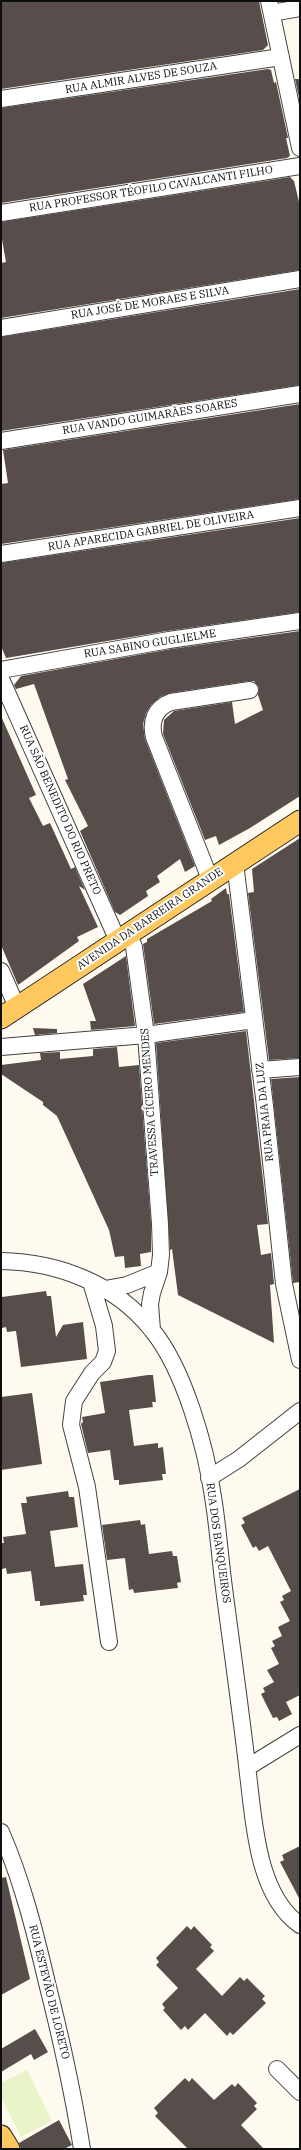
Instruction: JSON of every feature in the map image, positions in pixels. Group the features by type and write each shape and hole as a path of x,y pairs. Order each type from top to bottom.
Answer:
{"main road":[{"name":"AVENIDA DA BARREIRA GRANDE","path":"9,1013 300,820"},
{"path":"1,2136 9,2149"}],"street":[{"path":"300,8 271,7 300,148"},
{"name":"RUA ALMIR ALVES DE SOUZA","path":"1,99 281,57"},
{"name":"RUA PROFESSOR TÉOFILO CAVALCANTI FILHO","path":"1,213 300,166"},
{"name":"RUA JOSÉ DE MORAES E SILVA","path":"1,328 300,279"},
{"name":"RUA VANDO GUIMARÃES SOARES","path":"1,441 300,394"},
{"name":"RUA APARECIDA GABRIEL DE OLIVEIRA","path":"1,554 300,508"},
{"name":"RUA SABINO GUGLIELME","path":"1,678 170,640 300,621"},
{"name":"RUA SÃO BENEDITO DO RIO PRETO","path":"1,678 123,937"},
{"path":"210,879 153,733 153,720 162,705 171,702 250,690"},
{"name":"RUA PRAIA DA LUZ","path":"235,863 284,1284 300,1360"},
{"name":"TRAVESSA CÍCERO MENDES","path":"123,937 134,947 146,1034 161,1255 159,1272 150,1304 152,1330"},
{"path":"1,971 9,1013"},
{"path":"1,1046 146,1034 254,1020"},
{"path":"260,1070 300,1067"},
{"name":"RUA DOS BANQUEIROS","path":"1,1261 42,1264 76,1275 98,1285 152,1330 172,1363 183,1387 202,1445 213,1496 248,1767 264,1872 273,1892 291,1918 300,1925"},
{"path":"109,1642 87,1487 71,1426 74,1401 92,1373 103,1362 107,1351 98,1285 126,1285 159,1272"},
{"path":"209,1478 245,1455 300,1411"},
{"path":"248,1767 300,1735"},
{"name":"RUA ESTEVÃO DE LORETO","path":"2,1835 34,1930 75,2103 82,2149"},
{"path":"277,2069 300,2092"}],"green space":[{"path":"27,2070 52,2121 21,2137 1,2097 1,2083"}],"building":[{"path":"1,1 259,1 268,45 263,50 1,89"},
{"path":"268,69 271,70 274,83 276,82 288,138 286,138 290,156 287,158 1,203 1,108"},
{"path":"295,79 300,79 300,102"},
{"path":"290,177 294,181 300,206 300,270 1,318 1,263 6,262 1,234 1,222"},
{"path":"300,289 300,385 1,431 1,337"},
{"path":"300,404 300,499 1,544 1,484 8,483 3,450"},
{"path":"300,518 300,612 167,631 6,658 1,646 1,563"},
{"path":"300,631 300,796 250,828 219,845 216,836 205,840 163,734 164,720 174,711 232,702 235,724 263,710 258,695 259,688 254,681 249,681 170,693 160,697 151,705 146,713 143,724 145,739 195,866 185,872 180,859 157,876 160,882 146,891 148,896 120,915 115,912 80,831 88,826 65,780 68,779 34,684 16,689 14,685 21,676 171,649"},
{"path":"1,716 36,795 29,798 43,826 50,823 71,869 75,867 85,890 79,886 98,927 77,937 79,941 18,985 1,945"},
{"path":"300,838 300,1058 269,1060 248,893 254,892 252,869"},
{"path":"226,888 227,894 229,894 244,1012 154,1024 143,944 147,942 147,939 212,901 211,899"},
{"path":"126,956 135,1026 91,1030 90,1021 96,1021 83,984"},
{"path":"33,1028 57,1029 57,1033 35,1035"},
{"path":"246,1031 268,1224 257,1225 261,1255 271,1253 274,1284 270,1285 274,1343 178,1295 172,1249 170,1250 156,1043"},
{"path":"117,1047 119,1067 139,1065 151,1224 151,1252 140,1254 141,1266 125,1268 124,1256 115,1257 109,1230 57,1116 43,1105 43,1102 1,1074 1,1065 41,1060 40,1053 60,1052 60,1059 93,1056 93,1049"},
{"path":"300,1077 300,1282 293,1283 271,1079"},
{"path":"46,1291 47,1296 51,1296 56,1337 63,1325 83,1322 87,1359 21,1367 16,1331 7,1332 6,1327 2,1328 2,1297"},
{"path":"153,1375 156,1402 152,1402 153,1407 129,1410 134,1446 158,1443 158,1448 163,1447 166,1474 162,1474 163,1480 119,1485 119,1480 114,1480 110,1450 88,1453 81,1424 83,1422 82,1417 105,1413 100,1382"},
{"path":"32,1393 42,1464 1,1470 1,1397"},
{"path":"300,1489 300,1695 286,1702 292,1714 279,1721 277,1717 273,1718 261,1694 265,1692 263,1688 274,1682 267,1670 279,1664 271,1648 275,1646 272,1641 282,1636 278,1627 290,1621 280,1602 284,1600 282,1596 291,1591 268,1546 259,1551 256,1546 253,1548 241,1525 245,1523 242,1518"},
{"path":"68,1491 69,1497 74,1497 78,1527 50,1531 55,1567 83,1564 87,1595 83,1595 84,1601 40,1606 40,1601 35,1601 31,1571 7,1574 6,1568 2,1569 1,1543 4,1543 3,1537 26,1534 21,1503 27,1503 26,1497"},
{"path":"140,1520 141,1525 145,1524 149,1554 172,1551 173,1556 177,1556 181,1582 177,1583 178,1588 134,1593 133,1589 129,1590 125,1558 107,1560 102,1525"},
{"path":"300,1846 300,1900 280,1862 284,1860 282,1855"},
{"path":"6,1877 30,1979 1,1995 1,1878"},
{"path":"187,1926 191,1930 194,1926 212,1945 210,1947 214,1951 196,1969 222,1996 240,1977 244,1981 247,1978 265,1996 262,1999 266,2003 233,2035 230,2032 227,2036 205,2013 188,2030 185,2026 181,2030 163,2010 165,2008 162,2004 178,1988 156,1965 159,1962 156,1958"},
{"path":"35,2029 48,2052 34,2060 31,2054 1,2072 1,2049"},
{"path":"185,2078 189,2082 192,2078 214,2100 232,2084 235,2087 238,2083 257,2103 254,2106 257,2109 241,2125 264,2149 188,2149 155,2116 158,2113 154,2108"},
{"path":"59,2120 72,2145 64,2149 21,2149 19,2143"}]}
